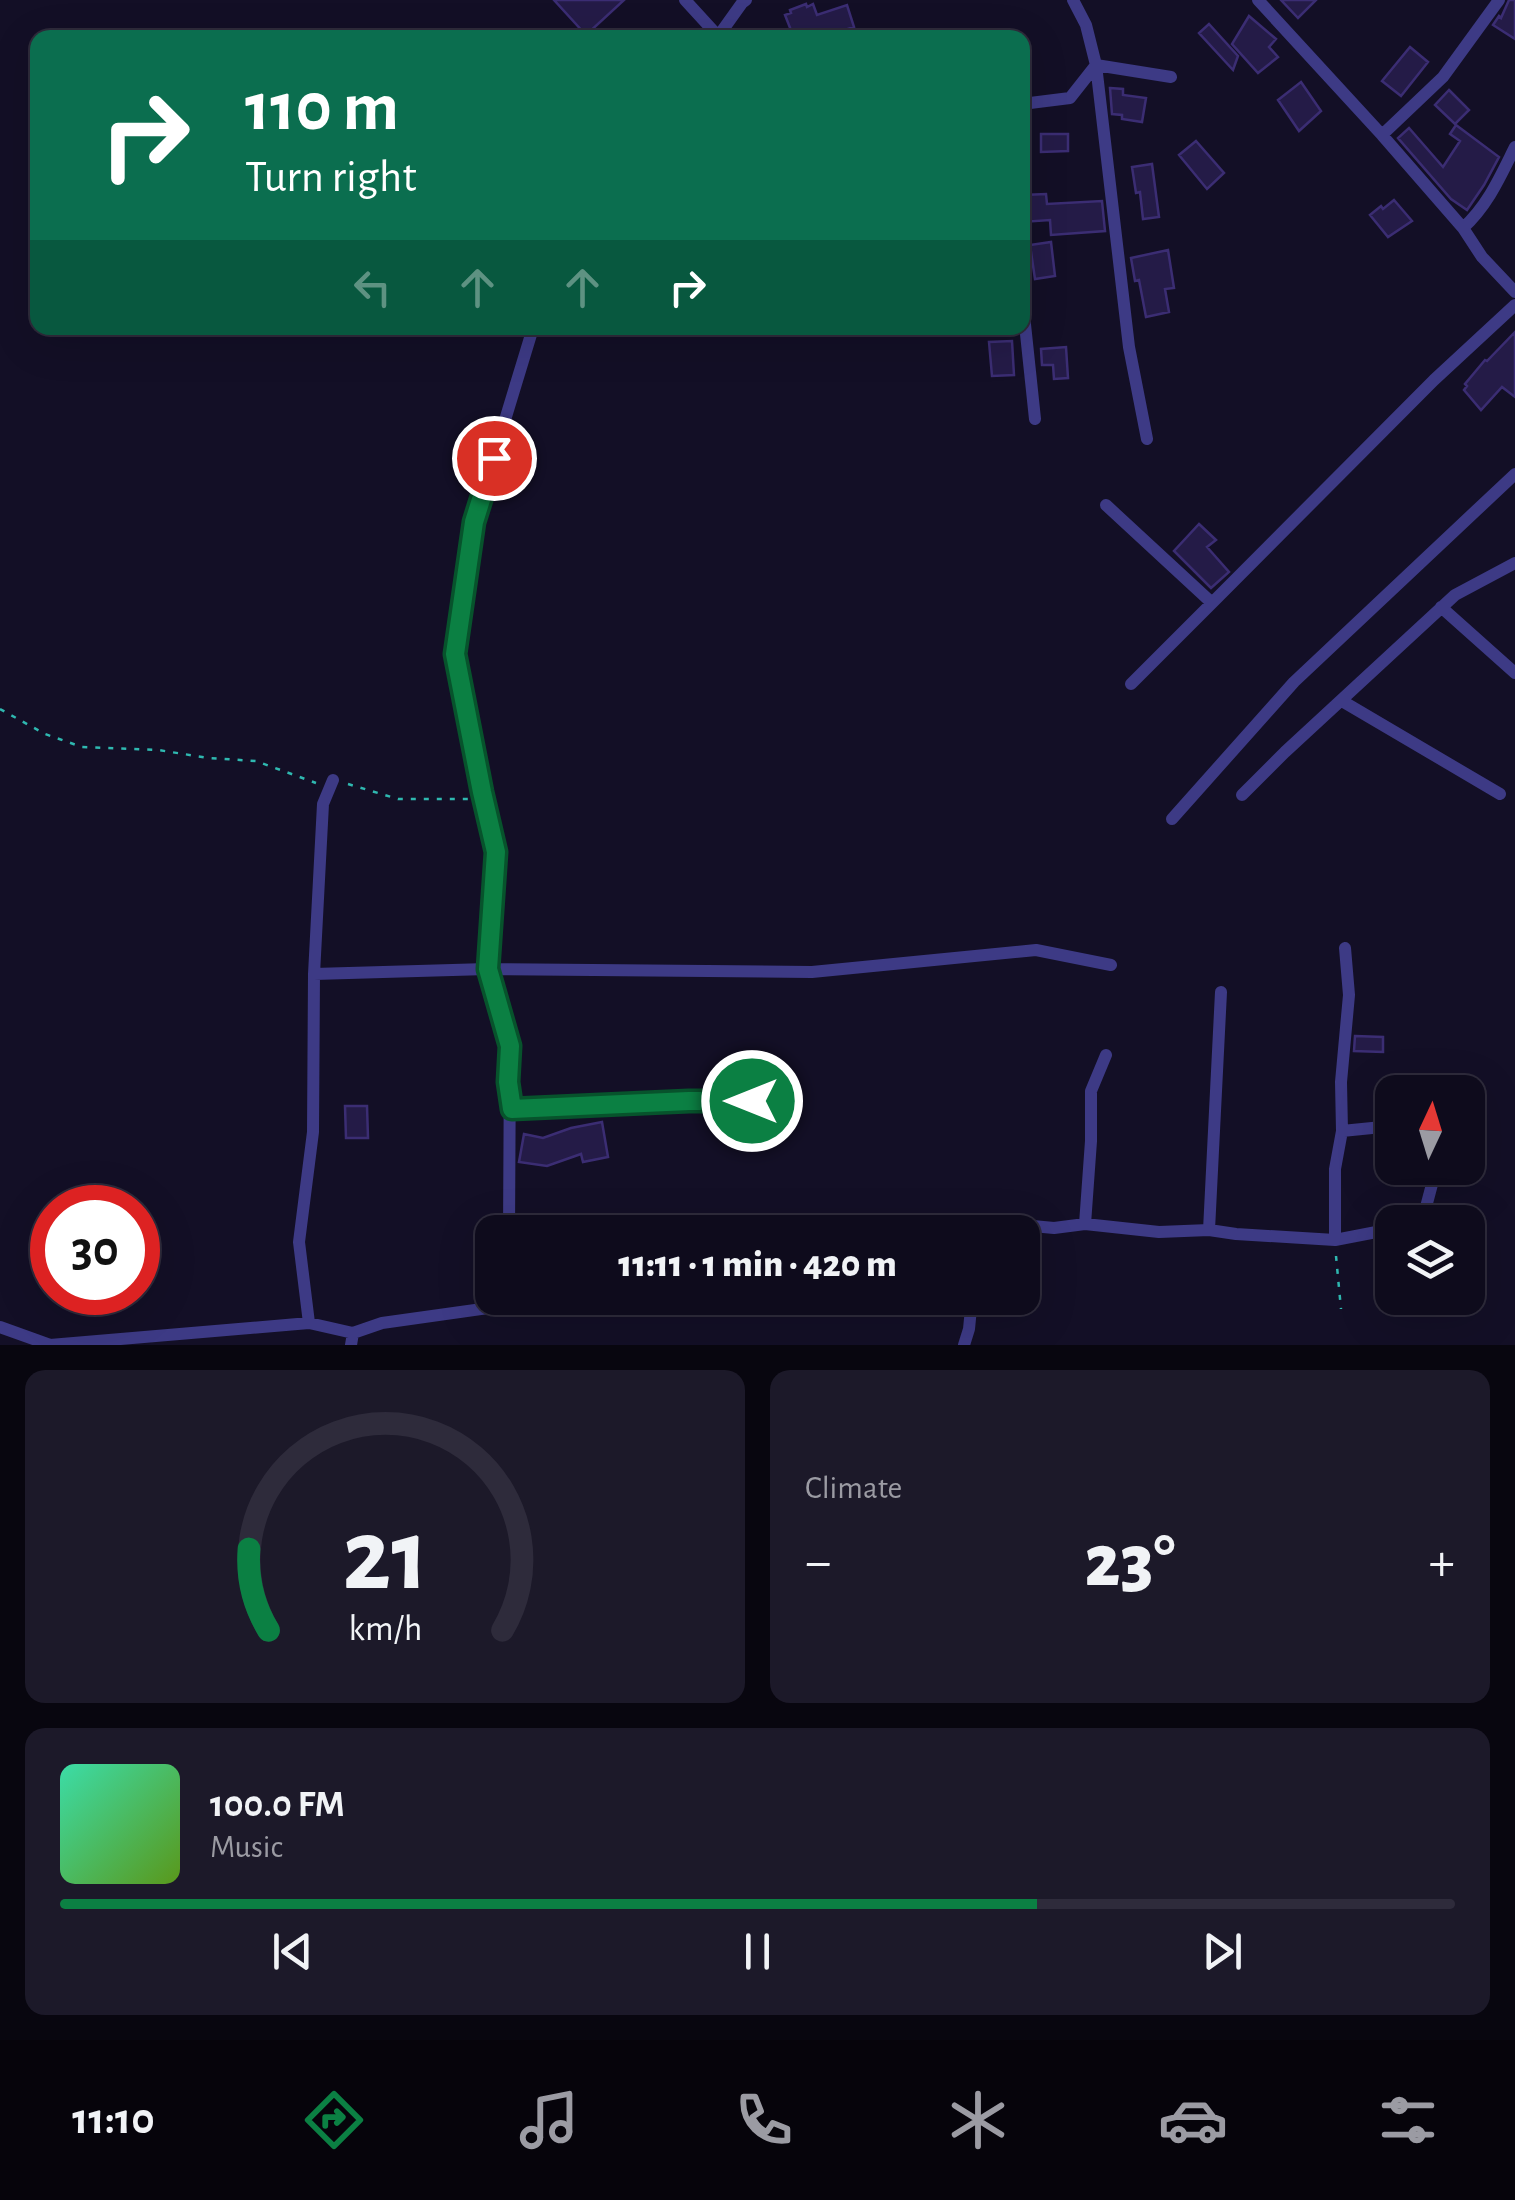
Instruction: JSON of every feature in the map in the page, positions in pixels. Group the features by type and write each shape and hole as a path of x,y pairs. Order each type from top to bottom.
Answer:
{"street":[{"path":"685,0 712,30"},
{"path":"723,30 746,0"},
{"path":"1073,0 1086,25 1096,65 1129,348 1147,439"},
{"path":"1258,0 1382,135 1515,292"},
{"path":"1382,135 1442,78 1499,0"},
{"path":"1096,65 1171,77"},
{"path":"1030,103 1070,98 1096,65"},
{"path":"1463,228 1480,213 1515,147"},
{"path":"1504,279 1515,265"},
{"path":"1131,684 1515,304"},
{"path":"509,1215 510,1046 488,969 496,852 455,654 474,522 531,335"},
{"path":"1026,335 1035,419"},
{"path":"1172,818 1294,682 1515,474"},
{"path":"1106,504 1212,604"},
{"path":"1242,795 1455,594 1515,563"},
{"path":"1441,608 1515,673"},
{"path":"1342,702 1500,794"},
{"path":"309,1323 300,1242 312,1132 314,974 323,804 333,780"},
{"path":"1335,1240 1336,1168 1342,1131 1341,1082 1349,995 1345,948"},
{"path":"314,974 488,969 812,972 1036,950 1111,965"},
{"path":"1209,1230 1222,992"},
{"path":"1085,1224 1090,1091 1106,1055"},
{"path":"512,1109 784,1101"},
{"path":"1342,1131 1375,1128"},
{"path":"1040,1227 1085,1224 1159,1232 1209,1230 1335,1240 1375,1232"},
{"path":"0,1327 50,1345 219,1338 309,1323 352,1339 382,1322 475,1310"},
{"path":"964,1345 970,1315"}],"path":[{"path":"0,709 45,734 82,746 256,761 318,784 333,780 398,798 472,799 482,792"},
{"path":"1335,1240 1341,1310"}],"building":[{"path":"554,0 624,0 591,30 581,30"},
{"path":"1281,0 1316,0 1298,18"},
{"path":"1509,0 1515,0 1515,39 1493,25"},
{"path":"813,4 817,15 847,5 854,27 791,30 785,15"},
{"path":"1249,16 1276,39 1269,47 1278,57 1258,73 1232,44"},
{"path":"1209,24 1238,56 1233,70 1199,33"},
{"path":"1410,47 1428,62 1401,96 1382,81"},
{"path":"1301,82 1321,111 1299,131 1278,100"},
{"path":"1110,88 1123,89 1123,95 1146,98 1142,122 1112,114"},
{"path":"1449,90 1469,110 1455,124 1435,105"},
{"path":"1456,125 1499,157 1467,210 1451,199 1398,138 1409,128 1443,167 1460,141 1450,134"},
{"path":"1041,134 1068,134 1068,151 1041,152"},
{"path":"1196,141 1224,173 1207,189 1179,155"},
{"path":"1152,164 1159,217 1143,219 1132,167"},
{"path":"1046,194 1047,204 1102,201 1105,231 1051,235 1050,220 1030,221 1030,195"},
{"path":"1394,200 1412,221 1388,237 1370,215"},
{"path":"1051,242 1055,276 1035,279 1030,245"},
{"path":"1168,250 1174,288 1165,289 1169,312 1146,317 1131,258"},
{"path":"1515,332 1515,397 1502,387 1481,410 1464,390 1465,384"},
{"path":"1012,341 1014,375 992,376 989,342"},
{"path":"1066,347 1068,378 1054,379 1053,365 1042,365 1041,349"},
{"path":"1199,524 1216,540 1207,547 1229,572 1211,588 1174,551"},
{"path":"1355,1036 1383,1037 1383,1052 1354,1051"},
{"path":"345,1106 367,1106 368,1138 346,1138"},
{"path":"602,1122 608,1157 583,1162 581,1154 547,1166 519,1162 524,1134 543,1138"}],"route":[{"path":"494,458 474,522 455,654 496,852 488,969 510,1046 508,1082 512,1109 752,1101"}]}
